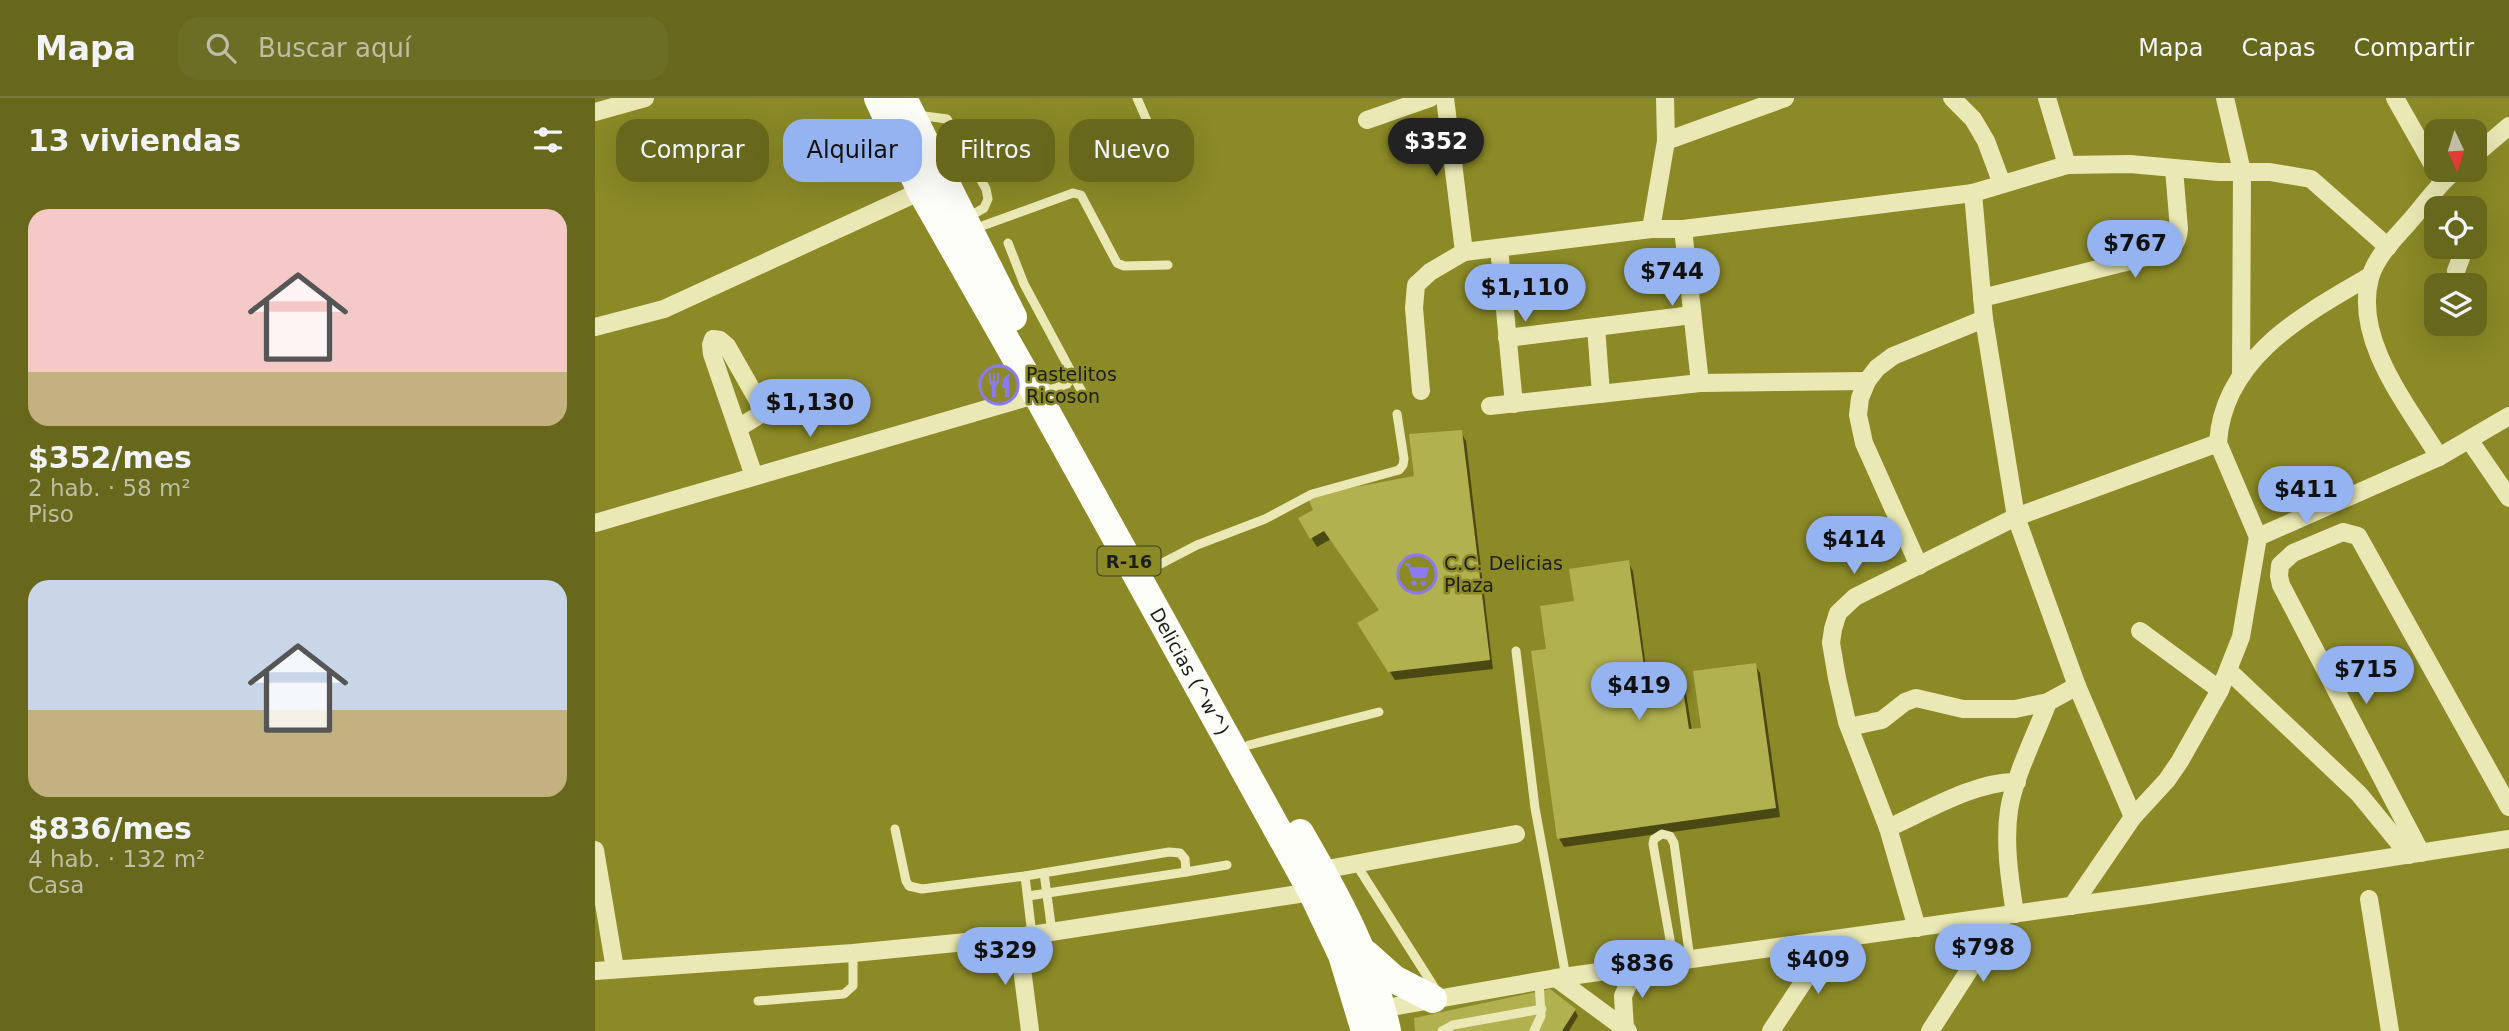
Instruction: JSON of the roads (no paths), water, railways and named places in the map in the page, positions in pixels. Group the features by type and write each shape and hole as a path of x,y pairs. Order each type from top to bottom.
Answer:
{"main road":[{"name":"Delicias (^w^)","path":"878,98 921,191 1053,387 1317,881 1362,951 1374,1021"},
{"name":"Delicias (^w^)","path":"907,106 967,225 1011,286 1053,387 1150,570 1249,745 1317,881 1342,955 1374,1021"},
{"path":"1362,951 1394,979 1437,998"}],"street":[{"path":"603,106 645,98"},
{"path":"1367,120 1430,98"},
{"path":"1445,98 1464,252"},
{"path":"1651,229 1666,141 1665,98"},
{"path":"1666,141 1785,98"},
{"path":"1952,98 1986,141 2002,184"},
{"path":"2047,98 2067,165"},
{"path":"2225,98 2242,171 2241,376"},
{"path":"2395,98 2439,195 2388,247 2371,276 2369,318 2376,348 2386,370 2439,457"},
{"path":"2487,146 2507,132"},
{"path":"1420,391 1414,308 1416,285 1430,271 1464,252 1651,229 1683,229 1973,193 2067,165 2130,164 2173,169 2270,172 2311,179 2388,247"},
{"path":"1982,298 2166,252 2178,239 2179,229 2173,169"},
{"path":"595,327 664,309 921,191"},
{"path":"1973,193 1982,298 2016,517 2077,687 2133,817"},
{"path":"1683,229 1700,383"},
{"path":"1499,248 1514,404"},
{"path":"2072,906 2133,817 2159,790 2180,761 2229,671 2244,624 2258,537 2218,443 2226,407 2241,376 2276,337 2299,318 2371,276"},
{"path":"1507,338 1692,315"},
{"path":"1919,566 1864,443 1859,415 1860,398 1867,381 1877,368 1893,356 1985,319"},
{"path":"1597,327 1601,394"},
{"path":"1490,406 1700,383 1867,381"},
{"path":"595,523 1053,387"},
{"path":"2258,537 2439,457 2509,416"},
{"path":"738,428 754,475"},
{"path":"2470,441 2509,498"},
{"path":"1917,928 1888,828 1849,727 1831,643 1838,614 1855,597 2016,517 2218,443"},
{"path":"2415,854 2281,585 2280,565 2293,553 2343,532 2358,536 2509,807"},
{"path":"2140,631 2220,690"},
{"path":"2229,671 2359,794 2415,854"},
{"path":"1849,727 1882,720 1905,702 1916,698 1963,709 1986,711 2048,702 2077,687"},
{"path":"1930,1031 2010,915 2008,825 2011,802 2048,702"},
{"path":"1888,828 1982,786 2017,782"},
{"path":"595,971 853,953 1052,932 1317,881 1356,864 1516,834"},
{"path":"1374,1021 1437,998 1554,978 2072,906 2509,839"},
{"path":"595,850 615,969"},
{"path":"2369,899 2390,1031"},
{"path":"1025,936 1030,1031"},
{"path":"1772,1031 1831,940"},
{"path":"1627,1030 1622,1007 1623,996 1636,967"},
{"path":"1554,978 1627,1030"}],"lane":[{"path":"1137,98 1146,119"},
{"path":"967,225 1073,193 1081,195 1117,263 1125,266 1168,265"},
{"path":"1008,243 1011,286"},
{"path":"1053,387 1081,392"},
{"path":"1150,570 1197,545 1265,519 1312,494 1399,470 1404,459 1397,414"},
{"path":"1516,651 1554,978 1534,1031"},
{"path":"1249,745 1379,712"},
{"path":"895,829 903,875 909,886 915,888 1025,876 1176,852 1183,855 1187,872"},
{"path":"1662,834 1670,836 1674,843 1682,960 1653,844 1654,839 1662,834"},
{"path":"1356,864 1437,998"},
{"path":"1028,896 1227,865"},
{"path":"1044,873 1052,932"},
{"path":"1025,876 1028,896 1025,936"},
{"path":"758,1001 844,994 853,986 853,953"},
{"path":"1442,1031 1453,1025 1542,1009"}],"place":[{"name":"Pastelitos Ricoson","path":"999,385"},
{"name":"C.C. Delicias Plaza","path":"1417,574"}]}
